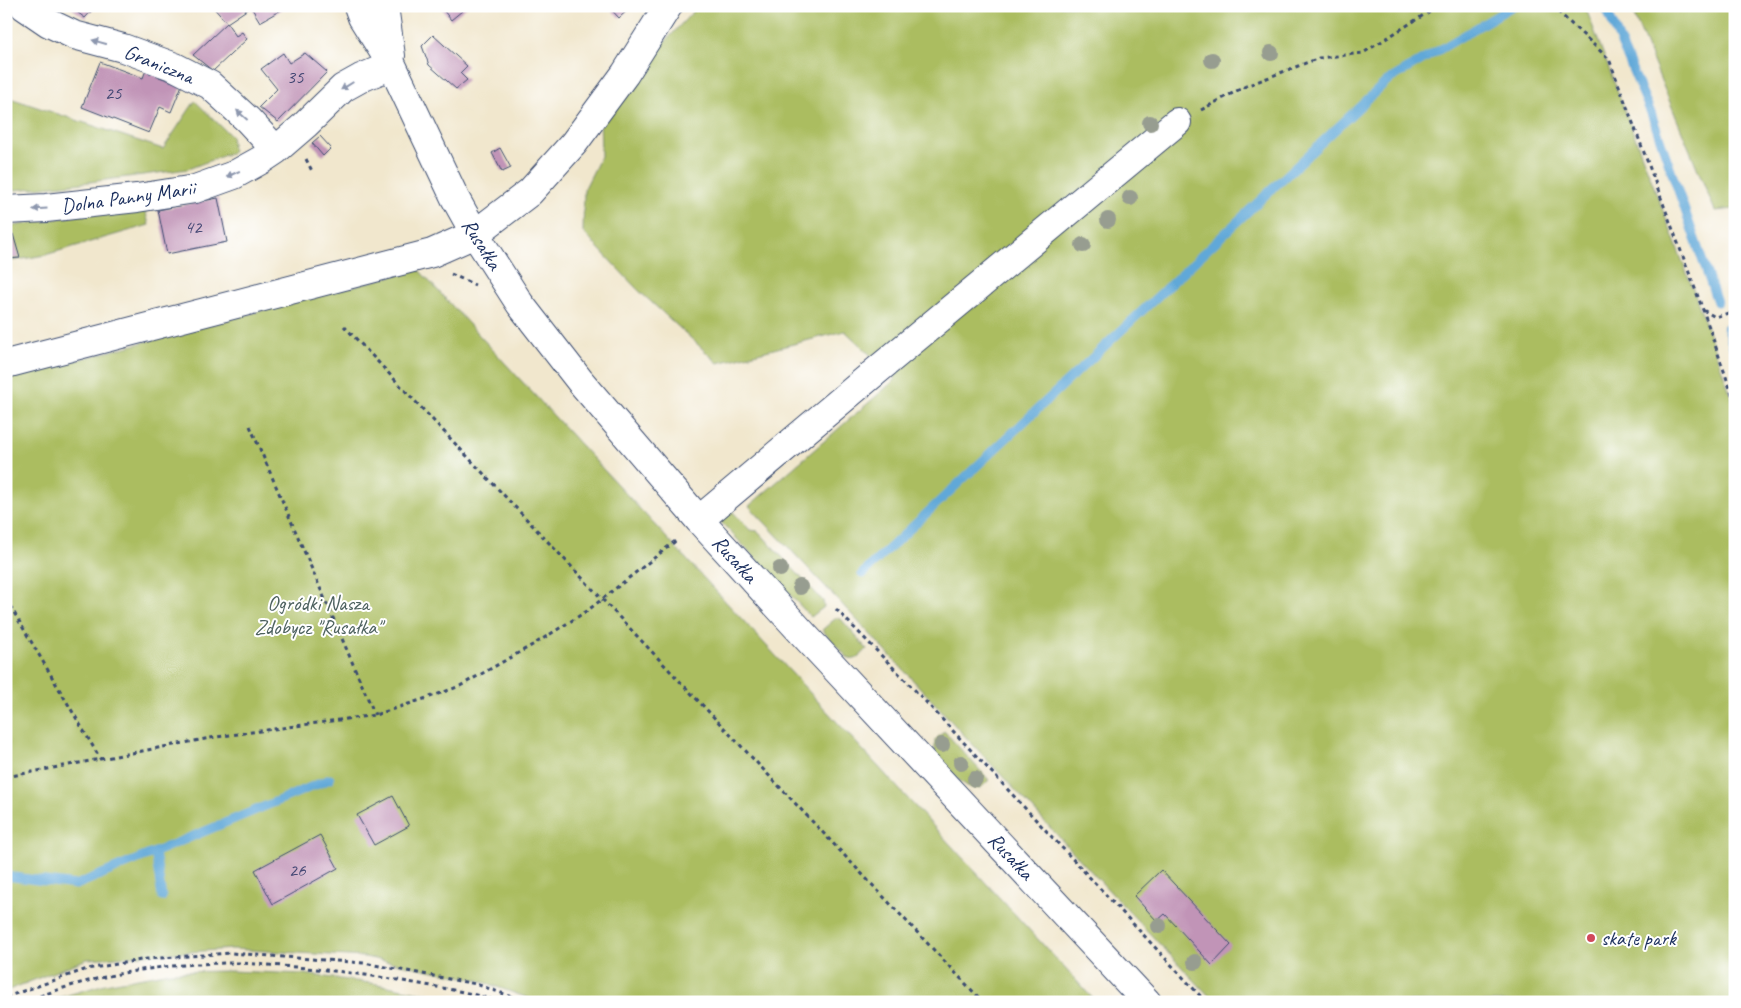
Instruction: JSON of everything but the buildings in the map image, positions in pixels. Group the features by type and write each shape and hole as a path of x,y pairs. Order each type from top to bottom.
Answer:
{"street":[{"name":"Graniczna","path":"24,6 49,23 74,35 123,48 175,67 210,85 248,120 276,150"},
{"path":"358,6 362,17 392,65"},
{"path":"384,6 392,65"},
{"path":"6,364 432,253 475,234 530,192 574,143 625,74 668,6"},
{"name":"Dolna Panny Marii","path":"6,210 46,208 137,198 195,189 234,175 276,150 305,125 342,88 360,78 392,65"},
{"name":"Rusałka","path":"392,65 455,198 475,234 520,304 692,527 811,643 1147,1002"},
{"path":"692,527 888,360 1177,122"}],"path":[{"path":"1177,122 1246,86 1319,58 1363,53 1438,6"},
{"path":"1552,6 1609,59 1703,310 1735,403"},
{"path":"1703,310 1715,317 1735,311"},
{"path":"344,326 983,1002"},
{"path":"250,426 376,714"},
{"path":"6,777 101,760 216,736 376,714 460,686 536,643 602,600 692,527"},
{"path":"6,599 101,760"},
{"path":"836,609 912,687 1206,1002"},
{"path":"6,997 87,969 147,959 231,953 364,963 476,984 527,1002"},
{"path":"25,1002 43,994 127,973 172,965 234,962 364,974 473,994 499,1002"}],"green space":[{"path":"698,6 1585,6 1693,289 1735,406 1735,1002 1215,1002 749,506 896,379 845,331 718,363 638,290 583,232 584,190 601,156 600,112"},
{"path":"1630,6 1735,6 1735,209 1715,211"},
{"path":"7,97 163,149 195,101 231,136 233,152 188,169 6,191"},
{"path":"144,205 149,225 45,255 6,262 6,227"},
{"name":"Ogródki Nasza Zdobycz \"Rusałka\"","path":"418,269 1096,1002 539,1002 478,980 365,957 232,949 87,959 6,991 6,379"},
{"path":"731,510 750,530 758,531 823,601 824,607 811,617 719,520"},
{"path":"836,618 841,619 867,649 857,658 849,659 822,630"},
{"path":"944,731 989,780 980,788 968,786 962,782 935,754 935,740"},
{"path":"230,971 304,974 377,984 470,1002 44,1002 105,984 171,972"}],"waterway":[{"path":"862,574 1387,81 1513,6"},
{"path":"1605,6 1651,113 1717,302"},
{"path":"1727,328 1735,352"},
{"path":"155,852 330,779"},
{"path":"6,876 76,885 155,852 162,897"}],"place":[{"name":"skate park","path":"1591,938"}]}
